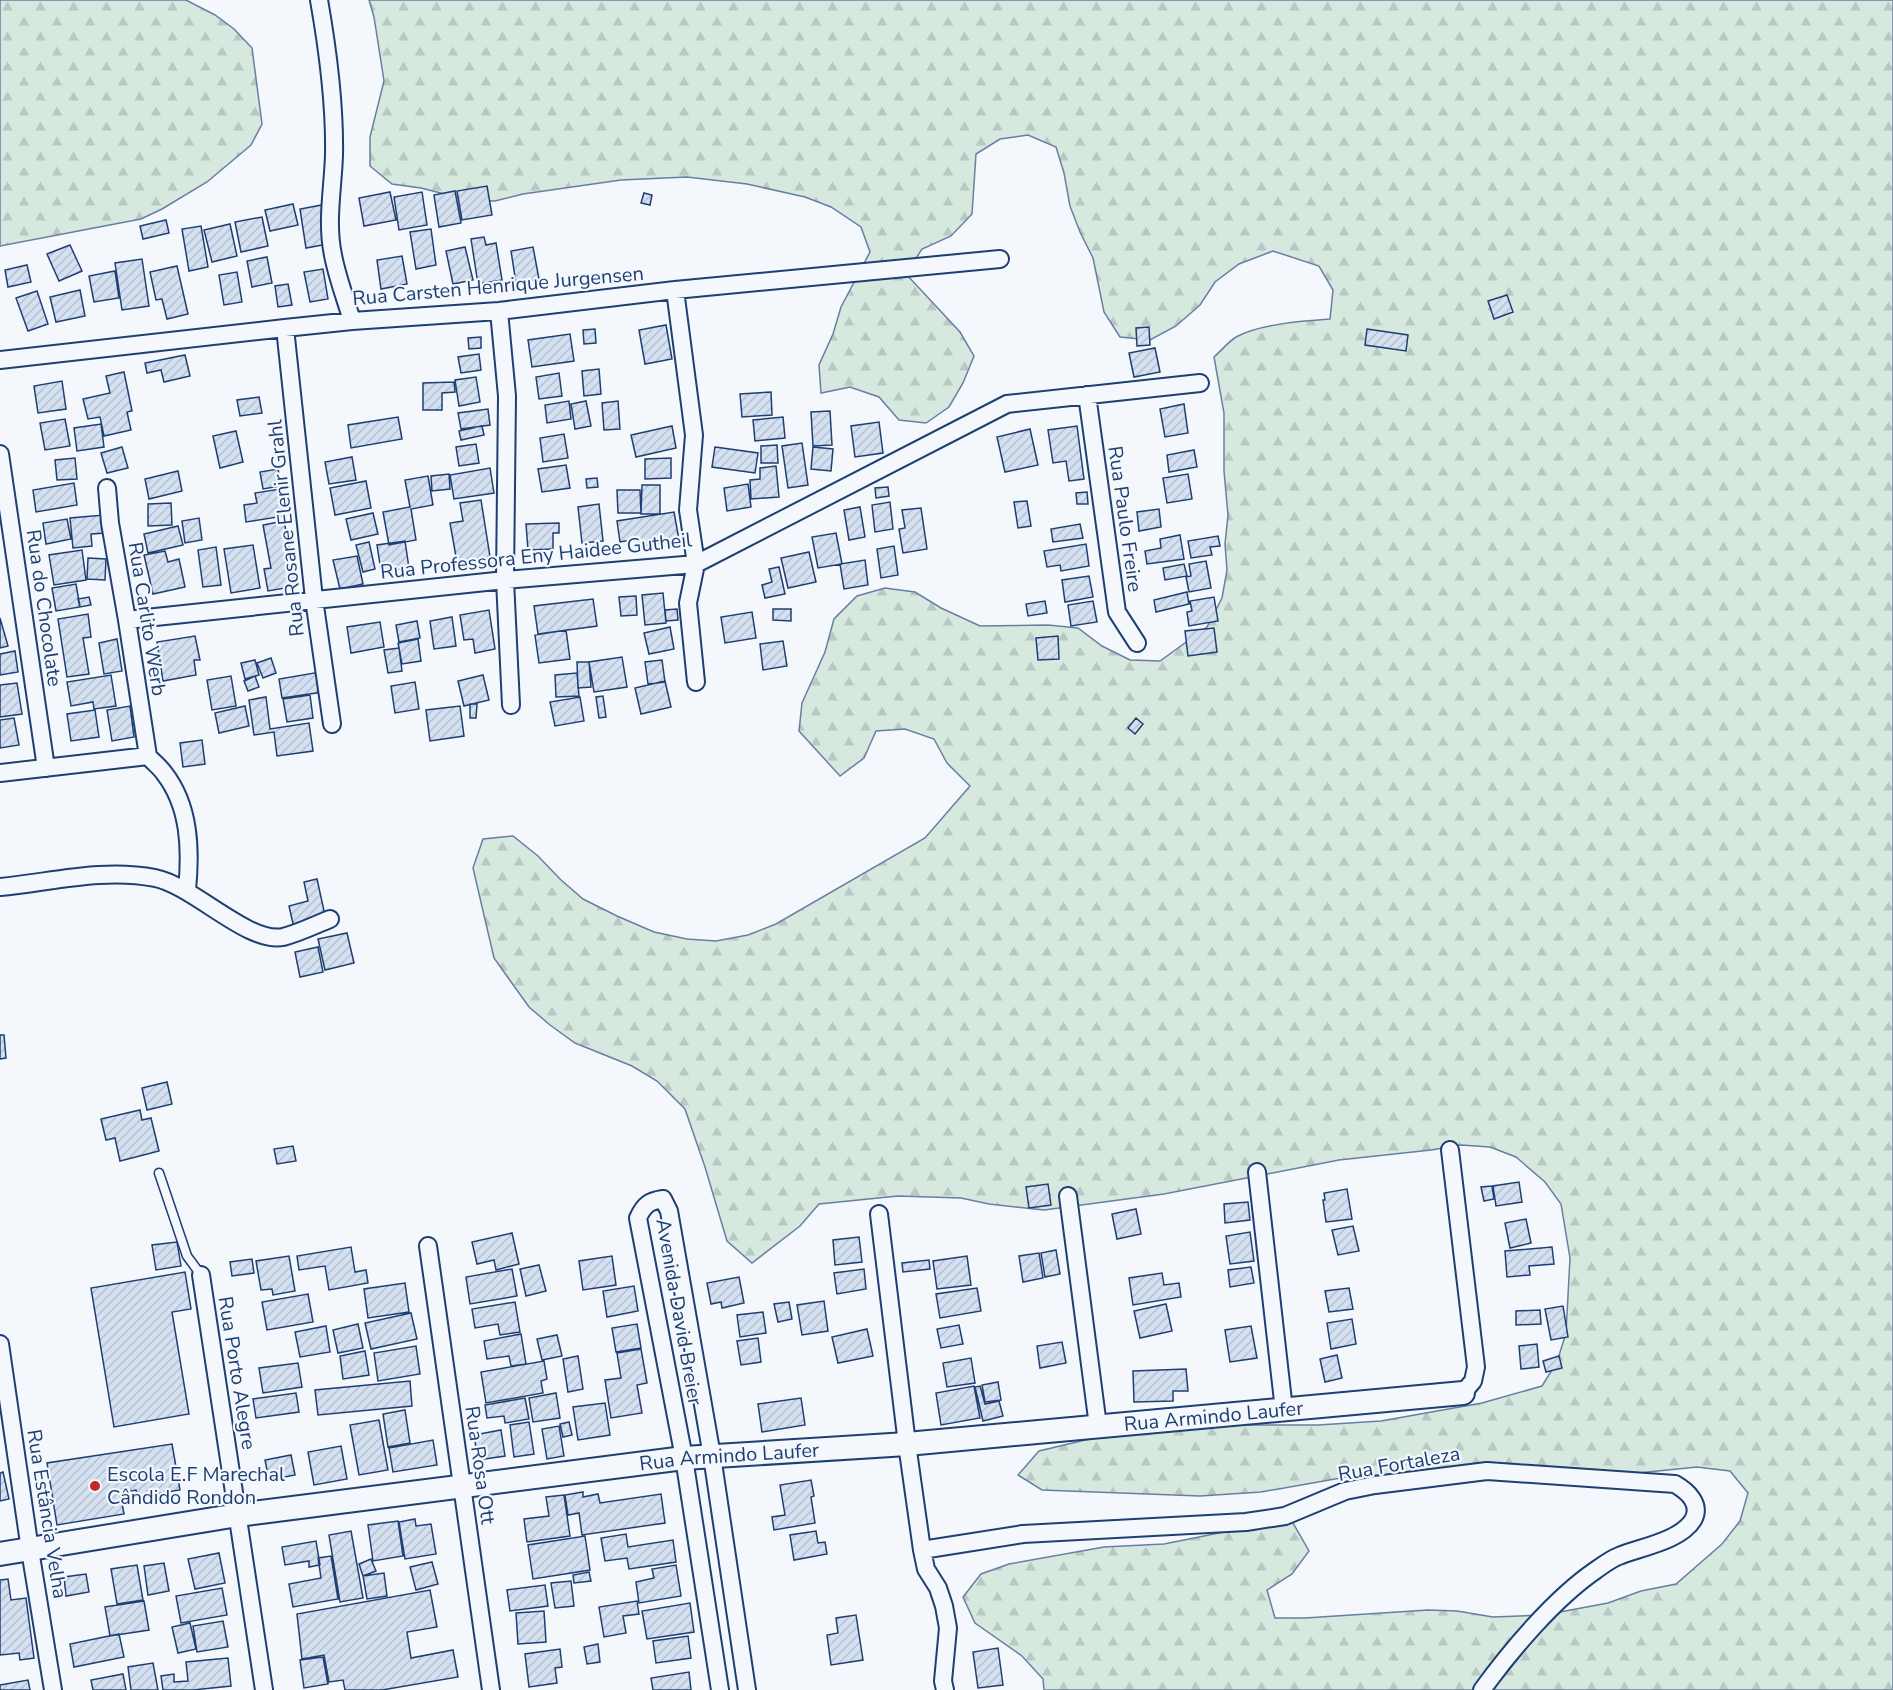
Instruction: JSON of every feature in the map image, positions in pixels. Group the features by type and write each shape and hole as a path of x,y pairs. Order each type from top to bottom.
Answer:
{"street":[{"path":"319,0 327,44 333,117 334,155 330,209 332,255 352,321"},
{"name":"Rua Carsten Henrique Jurgensen","path":"0,360 352,321 499,311 675,290 1000,259"},
{"path":"675,290 694,435 688,510 696,564 688,603 696,682"},
{"path":"499,311 507,396 505,580 511,705"},
{"name":"Rua Rosane Elenir Grahl","path":"285,328 314,599 332,724"},
{"name":"Rua Professora Eny Haidee Gutheil","path":"127,620 505,580 696,564 1007,404 1200,382"},
{"name":"Rua Paulo Freire","path":"1087,395 1117,612 1137,643"},
{"name":"Rua do Chocolate","path":"0,454 46,768"},
{"name":"Rua Carlito Werb","path":"108,488 110,523 148,756"},
{"path":"0,773 148,756 164,772 179,798 188,832 187,890"},
{"path":"0,888 100,874 158,879 187,890 229,919 266,936 282,937 330,919"},
{"path":"1450,1150 1476,1367 1473,1382 1462,1393"},
{"path":"1257,1172 1284,1410"},
{"path":"1068,1196 1098,1426"},
{"name":"Avenida David Breier","path":"720,1690 684,1458 638,1218 643,1207 651,1201 663,1199 669,1211 712,1456 747,1690"},
{"path":"879,1214 922,1550 926,1569 939,1588 948,1628 943,1681 945,1690"},
{"name":"Rua Rosa Ott","path":"428,1246 491,1690"},
{"name":"Rua Porto Alegre","path":"201,1275 264,1690"},
{"name":"Rua Estância Velha","path":"0,1344 53,1690"},
{"name":"Rua Armindo Laufer","path":"0,1554 238,1515 684,1458 907,1444 1462,1393"},
{"name":"Rua Fortaleza","path":"922,1550 1023,1534 1246,1522 1285,1516 1345,1491 1487,1471 1675,1484 1689,1492 1695,1505 1694,1519 1684,1530 1663,1541 1617,1556 1571,1588 1501,1664 1482,1690"}],"lane":[{"path":"159,1173 186,1256 201,1275"}],"green space":[{"path":"0,0 186,0 215,15 234,29 252,48 262,124 251,145 207,182 141,219 0,246"},
{"path":"369,0 1893,0 1893,1690 1044,1690 1043,1679 1022,1656 975,1623 963,1597 981,1574 1009,1564 1104,1547 1164,1544 1254,1526 1293,1523 1309,1551 1292,1574 1267,1590 1275,1618 1428,1610 1457,1611 1493,1617 1544,1615 1608,1603 1641,1591 1676,1584 1722,1544 1740,1521 1748,1493 1730,1471 1697,1467 1638,1473 1439,1469 1409,1474 1352,1476 1261,1492 1200,1496 1042,1490 1018,1475 1039,1451 1098,1437 1223,1425 1318,1425 1381,1421 1482,1403 1542,1386 1557,1362 1566,1333 1570,1258 1561,1204 1545,1182 1516,1157 1490,1147 1461,1145 1339,1160 1164,1194 1044,1210 989,1204 961,1198 898,1196 819,1204 800,1226 752,1263 727,1241 685,1109 657,1081 632,1066 575,1043 550,1025 529,1007 494,958 473,868 483,839 513,836 538,856 583,899 617,916 654,932 687,939 716,941 748,935 776,924 925,838 970,786 947,763 934,739 905,729 876,731 864,758 840,776 799,731 802,703 825,652 834,619 857,596 885,588 915,592 941,608 980,626 1048,625 1078,628 1102,646 1130,660 1160,661 1207,627 1222,598 1227,570 1225,544 1228,515 1224,471 1224,413 1214,357 1236,337 1257,329 1330,319 1333,290 1319,266 1273,251 1239,264 1215,282 1200,305 1176,326 1150,340 1120,337 1104,312 1093,258 1070,206 1056,147 1028,135 1000,139 976,154 972,214 951,236 922,249 906,274 960,332 974,356 963,383 949,407 926,423 899,420 879,397 850,387 821,393 819,365 833,334 841,307 870,252 861,227 831,207 805,197 747,184 687,177 621,180 523,194 495,201 468,200 421,188 392,184 370,166 370,137 384,81 374,17"}],"building":[{"path":"487,186 492,215 462,220 457,191"},
{"path":"455,191 461,223 439,227 434,195"},
{"path":"390,192 396,220 364,226 359,198"},
{"path":"422,192 427,225 399,230 394,197"},
{"path":"644,193 652,195 650,205 641,203"},
{"path":"293,204 298,225 270,231 265,210"},
{"path":"322,205 328,244 306,248 300,209"},
{"path":"262,217 268,246 241,252 235,222"},
{"path":"166,220 169,233 143,239 140,226"},
{"path":"230,224 237,256 212,262 204,230"},
{"path":"201,226 208,267 189,271 182,229"},
{"path":"431,229 436,265 416,269 410,232"},
{"path":"484,237 486,245 496,243 502,280 478,284 471,239"},
{"path":"70,245 82,271 59,281 47,254"},
{"path":"465,247 473,280 453,284 446,251"},
{"path":"533,247 539,279 516,283 511,251"},
{"path":"402,256 407,284 381,289 377,260"},
{"path":"267,257 272,283 252,287 247,261"},
{"path":"142,259 149,306 122,310 115,263"},
{"path":"27,265 31,282 8,287 5,270"},
{"path":"177,266 188,314 167,319 162,299 156,300 150,272"},
{"path":"323,269 328,299 310,302 304,272"},
{"path":"115,271 119,298 94,302 89,276"},
{"path":"237,272 242,302 224,305 219,275"},
{"path":"288,284 292,305 278,307 275,286"},
{"path":"80,290 85,316 56,322 50,297"},
{"path":"37,291 48,324 28,331 16,298"},
{"path":"1507,295 1513,312 1494,319 1488,301"},
{"path":"666,325 672,359 645,364 639,330"},
{"path":"1149,327 1150,345 1137,346 1136,328"},
{"path":"595,329 596,343 584,344 583,330"},
{"path":"1367,329 1408,335 1406,351 1365,345"},
{"path":"570,334 574,361 532,367 528,340"},
{"path":"481,337 481,348 469,349 468,338"},
{"path":"1155,348 1160,372 1134,377 1129,353"},
{"path":"479,354 481,370 461,373 458,357"},
{"path":"185,355 190,376 164,382 161,370 147,373 145,363"},
{"path":"599,369 601,394 584,396 582,371"},
{"path":"124,372 132,411 127,412 131,430 104,436 100,417 88,419 83,399 110,393 106,376"},
{"path":"559,373 562,396 539,399 536,377"},
{"path":"476,377 480,402 459,406 455,380"},
{"path":"62,381 66,409 38,413 34,386"},
{"path":"454,382 455,392 442,393 442,410 423,410 423,383"},
{"path":"771,392 772,415 742,417 740,394"},
{"path":"259,397 262,413 240,416 237,400"},
{"path":"569,401 571,419 547,423 545,405"},
{"path":"586,401 591,426 575,429 571,404"},
{"path":"618,401 620,429 604,430 602,403"},
{"path":"1184,404 1188,433 1165,437 1160,409"},
{"path":"488,409 490,425 461,429 458,413"},
{"path":"830,411 832,445 813,446 811,412"},
{"path":"398,417 402,439 351,448 348,425"},
{"path":"783,417 785,438 755,441 753,420"},
{"path":"65,419 70,446 45,450 40,423"},
{"path":"879,422 883,453 855,457 851,426"},
{"path":"101,424 104,447 77,451 74,428"},
{"path":"482,426 484,435 461,440 459,431"},
{"path":"672,426 676,448 636,457 631,435"},
{"path":"1077,426 1084,479 1069,481 1066,461 1053,463 1048,430"},
{"path":"1030,429 1038,465 1005,472 997,437"},
{"path":"236,431 243,462 220,468 213,436"},
{"path":"564,434 568,458 543,462 540,438"},
{"path":"802,443 808,485 788,488 782,446"},
{"path":"476,444 479,463 459,466 456,447"},
{"path":"777,445 778,463 761,463 761,446"},
{"path":"122,447 128,468 107,473 101,453"},
{"path":"715,447 758,453 755,473 712,467"},
{"path":"813,447 833,449 831,471 811,469"},
{"path":"1194,450 1197,467 1169,472 1167,455"},
{"path":"352,457 356,480 329,484 325,462"},
{"path":"75,458 77,479 57,480 55,460"},
{"path":"671,458 671,478 645,479 645,459"},
{"path":"566,465 570,488 542,492 538,469"},
{"path":"776,466 779,497 751,499 750,480 760,479 760,468"},
{"path":"490,468 494,493 454,499 450,475"},
{"path":"278,469 281,486 263,489 260,472"},
{"path":"178,471 182,491 149,499 145,479"},
{"path":"449,474 450,489 432,491 431,476"},
{"path":"1188,474 1192,499 1167,503 1163,478"},
{"path":"428,476 433,505 411,509 416,540 389,545 383,512 410,507 405,480"},
{"path":"597,478 598,487 587,488 586,479"},
{"path":"366,481 371,508 335,515 330,488"},
{"path":"74,483 77,505 36,512 33,490"},
{"path":"748,484 751,507 727,511 724,488"},
{"path":"642,485 660,485 660,514 641,514"},
{"path":"888,487 889,496 876,498 875,488"},
{"path":"280,489 284,516 246,522 244,505 257,503 255,493"},
{"path":"617,490 640,490 641,513 618,513"},
{"path":"1087,492 1088,504 1077,504 1076,493"},
{"path":"481,500 491,563 458,568 450,523 463,521 460,503"},
{"path":"1027,501 1031,526 1018,528 1014,502"},
{"path":"890,502 893,529 875,532 872,505"},
{"path":"171,503 172,525 148,526 148,504"},
{"path":"599,504 603,541 582,543 578,507"},
{"path":"860,507 865,537 849,540 844,510"},
{"path":"921,508 927,549 903,553 899,529 905,528 902,510"},
{"path":"1159,509 1161,527 1139,531 1137,512"},
{"path":"674,512 679,540 638,547 637,539 620,542 617,521"},
{"path":"373,513 378,534 351,540 346,519"},
{"path":"104,515 106,533 91,534 92,546 73,548 70,518"},
{"path":"199,518 202,540 185,543 182,521"},
{"path":"67,519 71,539 46,544 43,523"},
{"path":"284,521 297,586 268,591 264,569 271,568 263,525"},
{"path":"559,523 559,533 553,533 553,549 528,550 526,524"},
{"path":"1080,524 1083,538 1053,542 1051,529"},
{"path":"178,526 183,545 148,553 144,534"},
{"path":"836,533 842,564 818,568 812,537"},
{"path":"1180,535 1184,559 1147,564 1145,551 1161,548 1160,539"},
{"path":"1218,536 1220,546 1210,547 1212,555 1191,558 1188,541"},
{"path":"405,541 409,568 381,571 377,545"},
{"path":"369,542 375,569 363,572 356,545"},
{"path":"1086,544 1089,566 1061,571 1060,565 1047,567 1044,551"},
{"path":"253,545 260,588 231,593 224,549"},
{"path":"894,546 898,575 881,578 877,549"},
{"path":"216,547 221,585 203,587 198,550"},
{"path":"82,550 86,580 54,585 49,555"},
{"path":"165,551 168,562 179,559 185,587 153,594 144,555"},
{"path":"809,552 816,582 788,588 781,558"},
{"path":"357,556 363,584 340,589 333,560"},
{"path":"88,558 106,559 105,580 87,579"},
{"path":"865,560 868,585 844,589 840,564"},
{"path":"1206,561 1211,588 1189,592 1186,577 1191,576 1189,564"},
{"path":"1184,564 1187,576 1165,580 1163,568"},
{"path":"779,567 785,594 765,598 762,585 772,582 769,569"},
{"path":"1089,576 1093,597 1065,602 1062,580"},
{"path":"76,584 80,607 56,611 52,588"},
{"path":"1187,592 1189,604 1156,612 1154,600"},
{"path":"663,593 666,623 645,625 642,595"},
{"path":"636,596 637,615 621,616 619,597"},
{"path":"89,597 91,605 80,607 78,599"},
{"path":"1214,597 1218,621 1189,626 1187,612 1192,611 1190,601"},
{"path":"593,599 597,626 538,634 534,606"},
{"path":"1045,601 1047,613 1028,616 1026,604"},
{"path":"1093,601 1097,622 1071,626 1068,605"},
{"path":"677,609 678,620 666,621 665,610"},
{"path":"773,609 791,609 791,621 773,620"},
{"path":"489,610 495,649 475,653 473,639 464,640 460,615"},
{"path":"752,612 756,638 725,643 721,617"},
{"path":"88,614 91,637 83,638 89,674 67,677 58,619"},
{"path":"452,617 456,646 434,649 430,621"},
{"path":"0,618 8,646 0,648"},
{"path":"417,621 420,638 399,642 396,625"},
{"path":"380,622 384,647 351,653 347,627"},
{"path":"670,627 674,649 649,654 644,633"},
{"path":"1214,628 1217,652 1188,656 1185,631"},
{"path":"566,630 570,659 539,663 535,635"},
{"path":"195,636 200,660 194,660 196,675 163,681 157,642"},
{"path":"1058,636 1059,659 1038,660 1036,638"},
{"path":"117,639 122,671 104,674 99,643"},
{"path":"418,639 421,661 402,664 398,643"},
{"path":"783,641 787,666 763,670 760,644"},
{"path":"399,648 402,671 388,673 384,650"},
{"path":"15,651 18,672 0,675 0,654"},
{"path":"622,657 627,687 594,692 589,662"},
{"path":"271,658 276,673 263,678 257,663"},
{"path":"255,660 259,675 245,679 241,663"},
{"path":"662,660 665,682 648,684 645,662"},
{"path":"577,662 589,662 591,687 578,688"},
{"path":"320,672 323,692 282,698 279,679"},
{"path":"577,673 579,696 556,697 555,675"},
{"path":"111,675 116,706 94,709 93,702 71,706 67,682"},
{"path":"483,675 489,700 464,706 458,681"},
{"path":"231,676 236,706 212,710 207,680"},
{"path":"255,676 259,687 248,691 244,681"},
{"path":"665,681 671,707 641,714 635,688"},
{"path":"415,682 419,709 395,713 391,686"},
{"path":"17,683 22,714 0,717 0,685"},
{"path":"310,695 313,718 287,722 283,699"},
{"path":"603,696 606,717 599,718 596,697"},
{"path":"266,697 270,729 309,723 313,751 277,756 274,732 254,735 249,700"},
{"path":"580,697 584,721 555,726 550,702"},
{"path":"470,704 477,704 476,718 470,718"},
{"path":"130,706 134,737 112,741 107,710"},
{"path":"245,706 249,726 219,733 215,713"},
{"path":"460,706 464,736 430,741 426,710"},
{"path":"95,710 99,737 71,741 67,714"},
{"path":"14,718 19,745 0,748 0,720"},
{"path":"1136,718 1143,724 1135,734 1128,728"},
{"path":"202,740 205,764 183,767 180,743"},
{"path":"317,879 326,920 294,928 289,906 308,901 304,882"},
{"path":"347,933 354,963 325,970 318,939"},
{"path":"318,947 323,972 300,977 295,952"},
{"path":"0,1035 4,1035 6,1058 0,1059"},
{"path":"167,1082 172,1104 147,1110 142,1088"},
{"path":"140,1110 142,1120 151,1118 159,1151 120,1161 115,1138 106,1140 101,1119"},
{"path":"293,1146 296,1161 277,1164 274,1149"},
{"path":"1519,1182 1522,1202 1496,1206 1493,1186"},
{"path":"1048,1184 1051,1205 1029,1208 1026,1187"},
{"path":"1492,1186 1494,1199 1484,1201 1481,1187"},
{"path":"1347,1189 1352,1219 1326,1222 1324,1193"},
{"path":"1248,1202 1250,1220 1225,1223 1224,1204"},
{"path":"1136,1209 1141,1234 1117,1239 1112,1214"},
{"path":"1526,1219 1531,1243 1510,1248 1505,1223"},
{"path":"1353,1226 1359,1251 1338,1255 1332,1230"},
{"path":"1250,1232 1254,1261 1230,1264 1226,1236"},
{"path":"512,1233 519,1264 496,1270 494,1260 477,1264 472,1242"},
{"path":"859,1237 862,1262 835,1265 833,1240"},
{"path":"177,1242 181,1266 156,1270 152,1245"},
{"path":"351,1247 355,1272 366,1270 368,1283 329,1290 325,1266 299,1270 297,1256"},
{"path":"1552,1247 1554,1264 1529,1266 1530,1275 1507,1277 1505,1251"},
{"path":"1056,1250 1060,1274 1045,1277 1041,1253"},
{"path":"1039,1253 1043,1278 1023,1282 1019,1256"},
{"path":"289,1256 295,1291 273,1295 272,1289 261,1290 256,1261"},
{"path":"612,1256 616,1285 583,1290 579,1261"},
{"path":"967,1256 971,1285 937,1289 933,1261"},
{"path":"252,1259 254,1273 232,1276 230,1262"},
{"path":"929,1260 930,1269 903,1272 902,1263"},
{"path":"539,1265 546,1291 526,1296 520,1269"},
{"path":"1251,1267 1254,1283 1230,1287 1228,1270"},
{"path":"512,1269 517,1296 470,1304 466,1277"},
{"path":"864,1269 866,1289 837,1294 834,1273"},
{"path":"185,1272 191,1309 172,1312 189,1414 114,1427 91,1288"},
{"path":"1162,1273 1164,1285 1179,1283 1181,1297 1133,1305 1129,1278"},
{"path":"739,1277 744,1303 722,1308 721,1302 711,1304 707,1283"},
{"path":"405,1283 409,1312 368,1318 364,1289"},
{"path":"634,1286 638,1311 607,1317 603,1291"},
{"path":"977,1288 981,1311 940,1318 936,1294"},
{"path":"1349,1288 1353,1309 1329,1312 1325,1291"},
{"path":"308,1294 313,1322 267,1330 262,1302"},
{"path":"824,1301 828,1331 802,1335 797,1305"},
{"path":"515,1302 520,1332 500,1335 498,1324 475,1328 472,1309"},
{"path":"789,1302 792,1319 778,1322 774,1304"},
{"path":"1166,1304 1172,1331 1140,1338 1134,1311"},
{"path":"1563,1306 1568,1337 1551,1340 1545,1309"},
{"path":"1540,1310 1541,1324 1516,1325 1516,1311"},
{"path":"763,1312 766,1333 740,1337 737,1315"},
{"path":"411,1313 417,1339 371,1349 365,1323"},
{"path":"1352,1319 1356,1344 1331,1349 1327,1323"},
{"path":"358,1324 363,1348 338,1353 333,1330"},
{"path":"637,1324 641,1348 616,1352 612,1328"},
{"path":"959,1325 963,1344 941,1348 937,1329"},
{"path":"326,1326 330,1352 300,1357 295,1332"},
{"path":"1251,1326 1257,1358 1230,1362 1225,1330"},
{"path":"867,1329 873,1356 838,1363 832,1337"},
{"path":"521,1334 526,1364 511,1366 509,1356 487,1359 484,1341"},
{"path":"557,1335 562,1356 542,1360 537,1339"},
{"path":"758,1338 761,1362 741,1365 737,1341"},
{"path":"1062,1342 1066,1363 1040,1368 1037,1346"},
{"path":"1537,1344 1539,1367 1521,1369 1519,1346"},
{"path":"416,1346 420,1374 378,1381 374,1353"},
{"path":"641,1349 647,1383 637,1385 642,1413 611,1418 605,1380 621,1378 617,1353"},
{"path":"365,1351 369,1375 343,1379 340,1356"},
{"path":"1337,1355 1342,1378 1325,1382 1320,1359"},
{"path":"578,1356 583,1389 568,1392 563,1359"},
{"path":"1559,1356 1562,1368 1546,1372 1543,1361"},
{"path":"971,1358 975,1383 947,1387 943,1363"},
{"path":"544,1361 547,1379 541,1381 543,1393 486,1403 481,1372"},
{"path":"298,1363 302,1387 263,1393 259,1368"},
{"path":"1186,1369 1188,1391 1173,1391 1173,1401 1134,1402 1133,1371"},
{"path":"410,1381 412,1406 318,1415 315,1390"},
{"path":"998,1382 1001,1400 985,1402 982,1385"},
{"path":"974,1386 980,1418 941,1425 936,1393"},
{"path":"980,1386 985,1404 999,1401 1003,1416 983,1421 975,1387"},
{"path":"296,1393 299,1412 256,1418 253,1399"},
{"path":"556,1393 560,1418 533,1422 529,1398"},
{"path":"525,1398 529,1419 505,1423 504,1416 487,1418 485,1405"},
{"path":"801,1398 805,1425 762,1432 758,1404"},
{"path":"605,1403 610,1435 578,1440 573,1407"},
{"path":"405,1410 410,1443 388,1447 383,1414"},
{"path":"379,1420 388,1470 359,1475 350,1425"},
{"path":"529,1422 534,1454 514,1457 510,1425"},
{"path":"569,1422 572,1435 563,1437 560,1424"},
{"path":"559,1426 564,1456 547,1459 542,1429"},
{"path":"501,1430 505,1456 478,1460 474,1435"},
{"path":"433,1440 437,1465 393,1472 389,1448"},
{"name":"Escola E.F Marechal Cândido Rondon","path":"172,1444 180,1490 138,1497 136,1490 120,1493 124,1514 57,1525 47,1463"},
{"path":"341,1446 347,1479 314,1485 308,1452"},
{"path":"291,1455 295,1475 269,1480 265,1460"},
{"path":"3,1472 9,1499 0,1501 0,1473"},
{"path":"811,1480 815,1523 774,1530 772,1517 785,1515 780,1485"},
{"path":"583,1492 583,1497 598,1494 600,1503 661,1494 665,1523 582,1535 579,1513 568,1515 565,1495"},
{"path":"564,1495 570,1536 527,1542 524,1519 549,1516 546,1497"},
{"path":"415,1519 416,1526 431,1524 436,1554 405,1559 399,1522"},
{"path":"398,1521 403,1556 373,1561 368,1525"},
{"path":"351,1531 363,1598 340,1602 329,1535"},
{"path":"816,1531 818,1543 825,1542 827,1554 794,1560 790,1535"},
{"path":"626,1534 628,1547 673,1540 676,1562 629,1569 627,1558 605,1561 601,1538"},
{"path":"585,1536 590,1570 533,1579 528,1545"},
{"path":"316,1541 320,1565 309,1567 309,1561 285,1565 282,1547"},
{"path":"219,1553 225,1583 195,1589 188,1559"},
{"path":"331,1556 338,1599 293,1607 289,1584 321,1578 318,1558"},
{"path":"371,1559 376,1571 363,1576 359,1564"},
{"path":"432,1562 438,1584 416,1590 410,1567"},
{"path":"164,1563 169,1591 148,1595 144,1566"},
{"path":"137,1565 143,1600 117,1604 111,1569"},
{"path":"676,1565 681,1596 639,1603 636,1582 654,1578 652,1569"},
{"path":"589,1572 591,1581 574,1583 573,1575"},
{"path":"384,1573 387,1596 367,1599 363,1576"},
{"path":"86,1574 89,1592 66,1596 64,1577"},
{"path":"8,1579 11,1600 26,1598 34,1658 20,1660 19,1653 0,1655 0,1580"},
{"path":"571,1581 574,1606 555,1608 551,1583"},
{"path":"545,1585 548,1606 510,1611 507,1590"},
{"path":"222,1588 227,1615 181,1623 176,1596"},
{"path":"430,1590 437,1627 407,1632 411,1658 453,1650 458,1677 382,1690 345,1690 343,1680 329,1682 324,1655 302,1659 297,1614"},
{"path":"144,1601 149,1630 110,1636 105,1607"},
{"path":"637,1601 639,1614 623,1616 626,1633 604,1637 599,1607"},
{"path":"690,1603 694,1632 647,1639 642,1611"},
{"path":"544,1611 546,1642 518,1644 516,1613"},
{"path":"856,1615 863,1660 831,1665 827,1635 838,1633 836,1618"},
{"path":"223,1621 228,1647 197,1652 193,1626"},
{"path":"190,1623 196,1649 178,1653 172,1627"},
{"path":"119,1634 124,1657 74,1667 70,1644"},
{"path":"688,1636 691,1658 656,1663 653,1641"},
{"path":"598,1644 600,1662 587,1664 584,1647"},
{"path":"998,1648 1003,1685 978,1688 973,1652"},
{"path":"560,1649 562,1667 555,1668 557,1683 529,1687 525,1654"},
{"path":"323,1657 328,1684 304,1688 300,1660"},
{"path":"228,1658 231,1686 163,1690 161,1676 174,1674 174,1682 188,1681 186,1662"},
{"path":"153,1663 158,1690 131,1690 128,1667"},
{"path":"689,1672 691,1690 653,1690 651,1678"},
{"path":"123,1674 126,1690 93,1690 91,1680"},
{"path":"28,1680 30,1690 0,1690 0,1685"}],"place":[{"name":"Escola E.F Marechal Cândido Rondon","path":"95,1486"}]}
